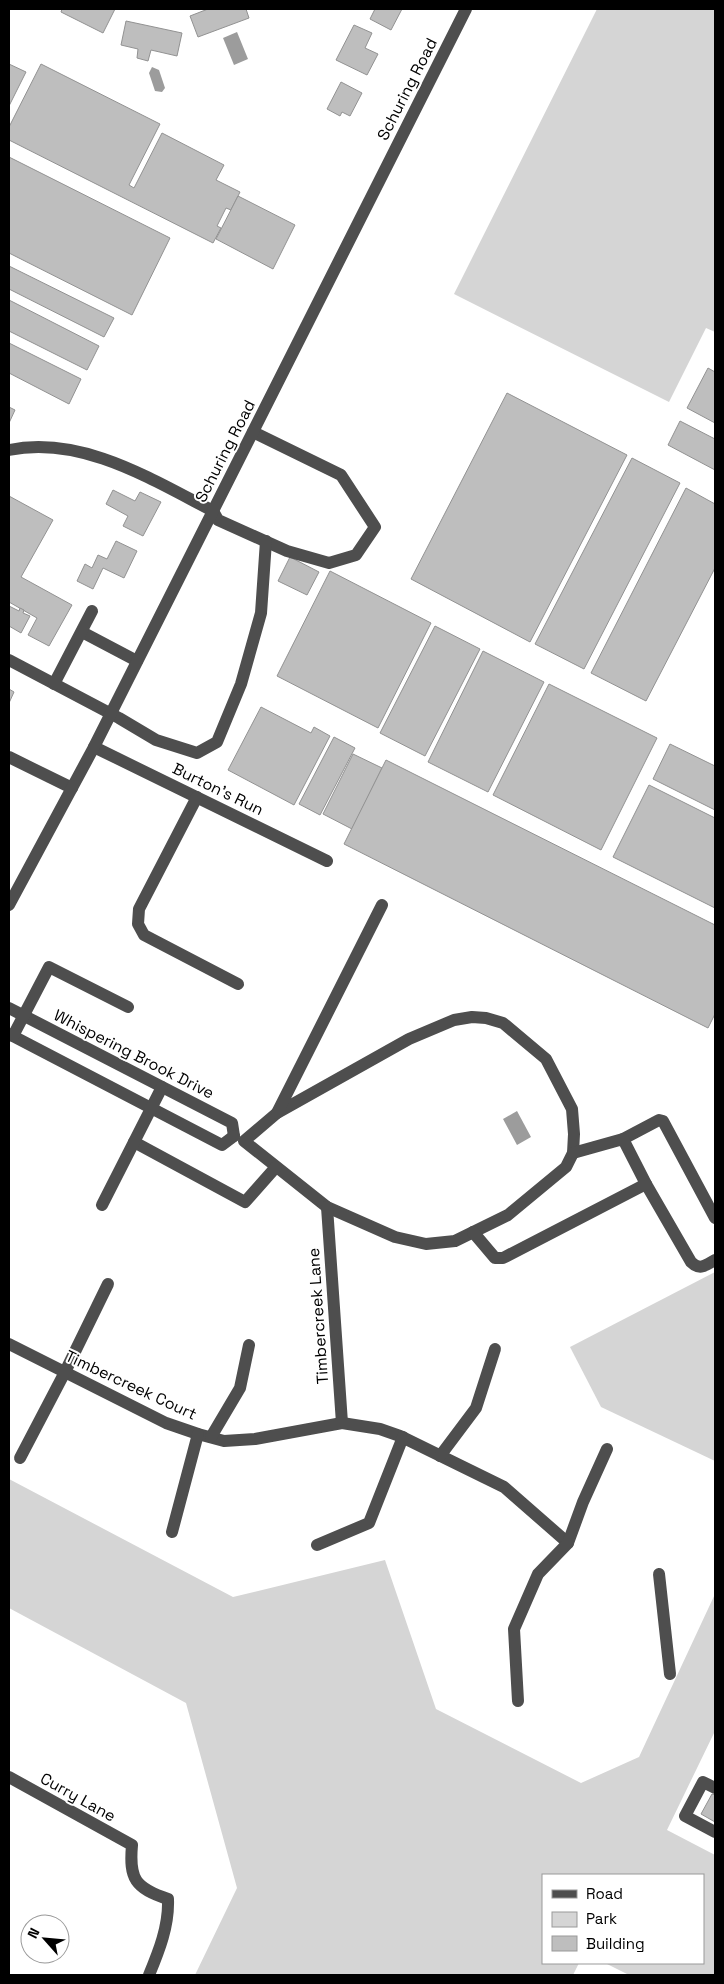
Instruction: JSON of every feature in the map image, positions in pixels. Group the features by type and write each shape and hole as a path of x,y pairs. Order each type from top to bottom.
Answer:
{"street":[{"name":"Schuring Road","path":"9,905 111,714 466,9"},
{"path":"9,450 52,446 108,460 213,511 218,520 287,551 329,563 356,555 375,527 341,475 253,432"},
{"path":"9,660 156,740 197,753 217,742 241,684 261,613 266,541"},
{"path":"54,684 92,611"},
{"path":"82,632 137,661"},
{"name":"Burton's Run","path":"94,747 327,860"},
{"path":"9,757 72,788"},
{"path":"197,797 139,909 138,924 144,936 238,984"},
{"path":"277,1113 382,905"},
{"path":"128,1007 49,967 24,1016 11,1035 222,1145 239,1139 277,1113 409,1038 454,1020 472,1017 486,1018 503,1023 546,1059 572,1109 574,1134 572,1153 623,1139 659,1120 663,1121 715,1218"},
{"name":"Whispering Brook Drive","path":"9,1008 232,1123 239,1139 327,1207 395,1237 426,1244 455,1241 508,1215 566,1167 572,1153"},
{"path":"102,1205 162,1087"},
{"path":"623,1139 646,1184 691,1262 701,1268 715,1260"},
{"path":"134,1142 244,1202 276,1167"},
{"path":"473,1232 490,1254 495,1258 503,1258 646,1184"},
{"name":"Timbercreek Lane","path":"327,1207 342,1423"},
{"path":"20,1458 108,1284"},
{"name":"Timbercreek Court","path":"9,1344 166,1423 224,1441 255,1439 342,1423 380,1429 403,1437 504,1488 568,1543"},
{"path":"172,1532 204,1436 240,1388 249,1345"},
{"path":"440,1456 476,1408 495,1349"},
{"path":"317,1546 369,1523 403,1437"},
{"path":"518,1702 514,1629 538,1574 568,1543 583,1502 607,1449"},
{"path":"659,1574 670,1674"},
{"name":"Curry Lane","path":"9,1778 132,1845 130,1866 135,1880 152,1894 168,1899 168,1913 160,1950 148,1975"},
{"path":"715,1788 703,1782 685,1816 715,1832"}],"green space":[{"path":"597,9 715,9 715,332 706,328 669,402 454,294"},
{"path":"715,1272 715,1461 601,1407 570,1347"},
{"path":"9,1479 233,1597 385,1560 436,1709 581,1783 639,1757 715,1594 715,1731 667,1830 715,1855 715,1975 629,1975 607,1964 704,1964 704,1874 542,1874 542,1964 578,1964 573,1975 195,1975 237,1888 186,1703 9,1608"}],"shaded area":[{"path":"237,32 248,59 234,65 223,38"},
{"path":"152,67 159,70 165,88 162,92 155,91 149,73"},
{"path":"517,1111 531,1137 517,1145 503,1119"}],"building":[{"path":"62,9 115,9 103,33 61,12"},
{"path":"208,9 246,9 249,18 198,37 190,16"},
{"path":"375,9 402,9 391,30 370,19"},
{"path":"126,21 182,33 177,56 151,50 148,61 137,58 138,49 121,45"},
{"path":"354,25 372,33 365,48 378,54 367,75 336,60"},
{"path":"9,64 26,72 9,106"},
{"path":"41,64 160,124 129,185 134,188 162,133 224,165 216,180 240,192 231,210 226,208 217,226 221,228 213,243 9,140 9,127"},
{"path":"341,82 362,93 350,116 342,112 340,116 327,109"},
{"path":"9,157 170,238 132,315 9,253"},
{"path":"238,196 295,225 273,269 216,239"},
{"path":"9,266 114,318 104,337 9,289"},
{"path":"9,300 99,346 87,370 9,331"},
{"path":"9,343 81,379 69,404 9,373"},
{"path":"708,368 715,372 715,423 687,408"},
{"path":"507,393 627,455 530,642 411,579"},
{"path":"9,407 15,410 9,423"},
{"path":"680,421 715,439 715,470 668,445"},
{"path":"632,458 680,483 584,669 535,644"},
{"path":"686,488 715,504 715,568 646,701 591,673"},
{"path":"113,490 135,501 140,492 161,502 143,536 123,526 128,516 106,504"},
{"path":"9,496 53,520 21,577 72,605 49,646 28,635 37,618 9,602"},
{"path":"116,541 137,551 124,578 103,568 93,589 77,581 85,564 92,568 98,555 107,559"},
{"path":"290,557 319,572 307,595 278,581"},
{"path":"330,571 431,623 378,728 277,676"},
{"path":"9,606 19,611 20,608 24,610 23,613 30,616 21,633 9,626"},
{"path":"435,626 480,649 425,756 380,733"},
{"path":"483,651 544,682 488,792 428,762"},
{"path":"549,684 657,738 601,850 493,795"},
{"path":"9,689 14,692 9,703"},
{"path":"261,707 311,733 314,727 330,736 294,805 228,770"},
{"path":"334,737 355,748 320,815 299,804"},
{"path":"670,744 715,766 715,810 653,779"},
{"path":"353,754 382,768 352,829 323,814"},
{"path":"386,760 715,925 715,1014 708,1028 344,844"},
{"path":"649,785 715,818 715,908 613,857"},
{"path":"712,1794 715,1795 715,1822 701,1814"}]}
